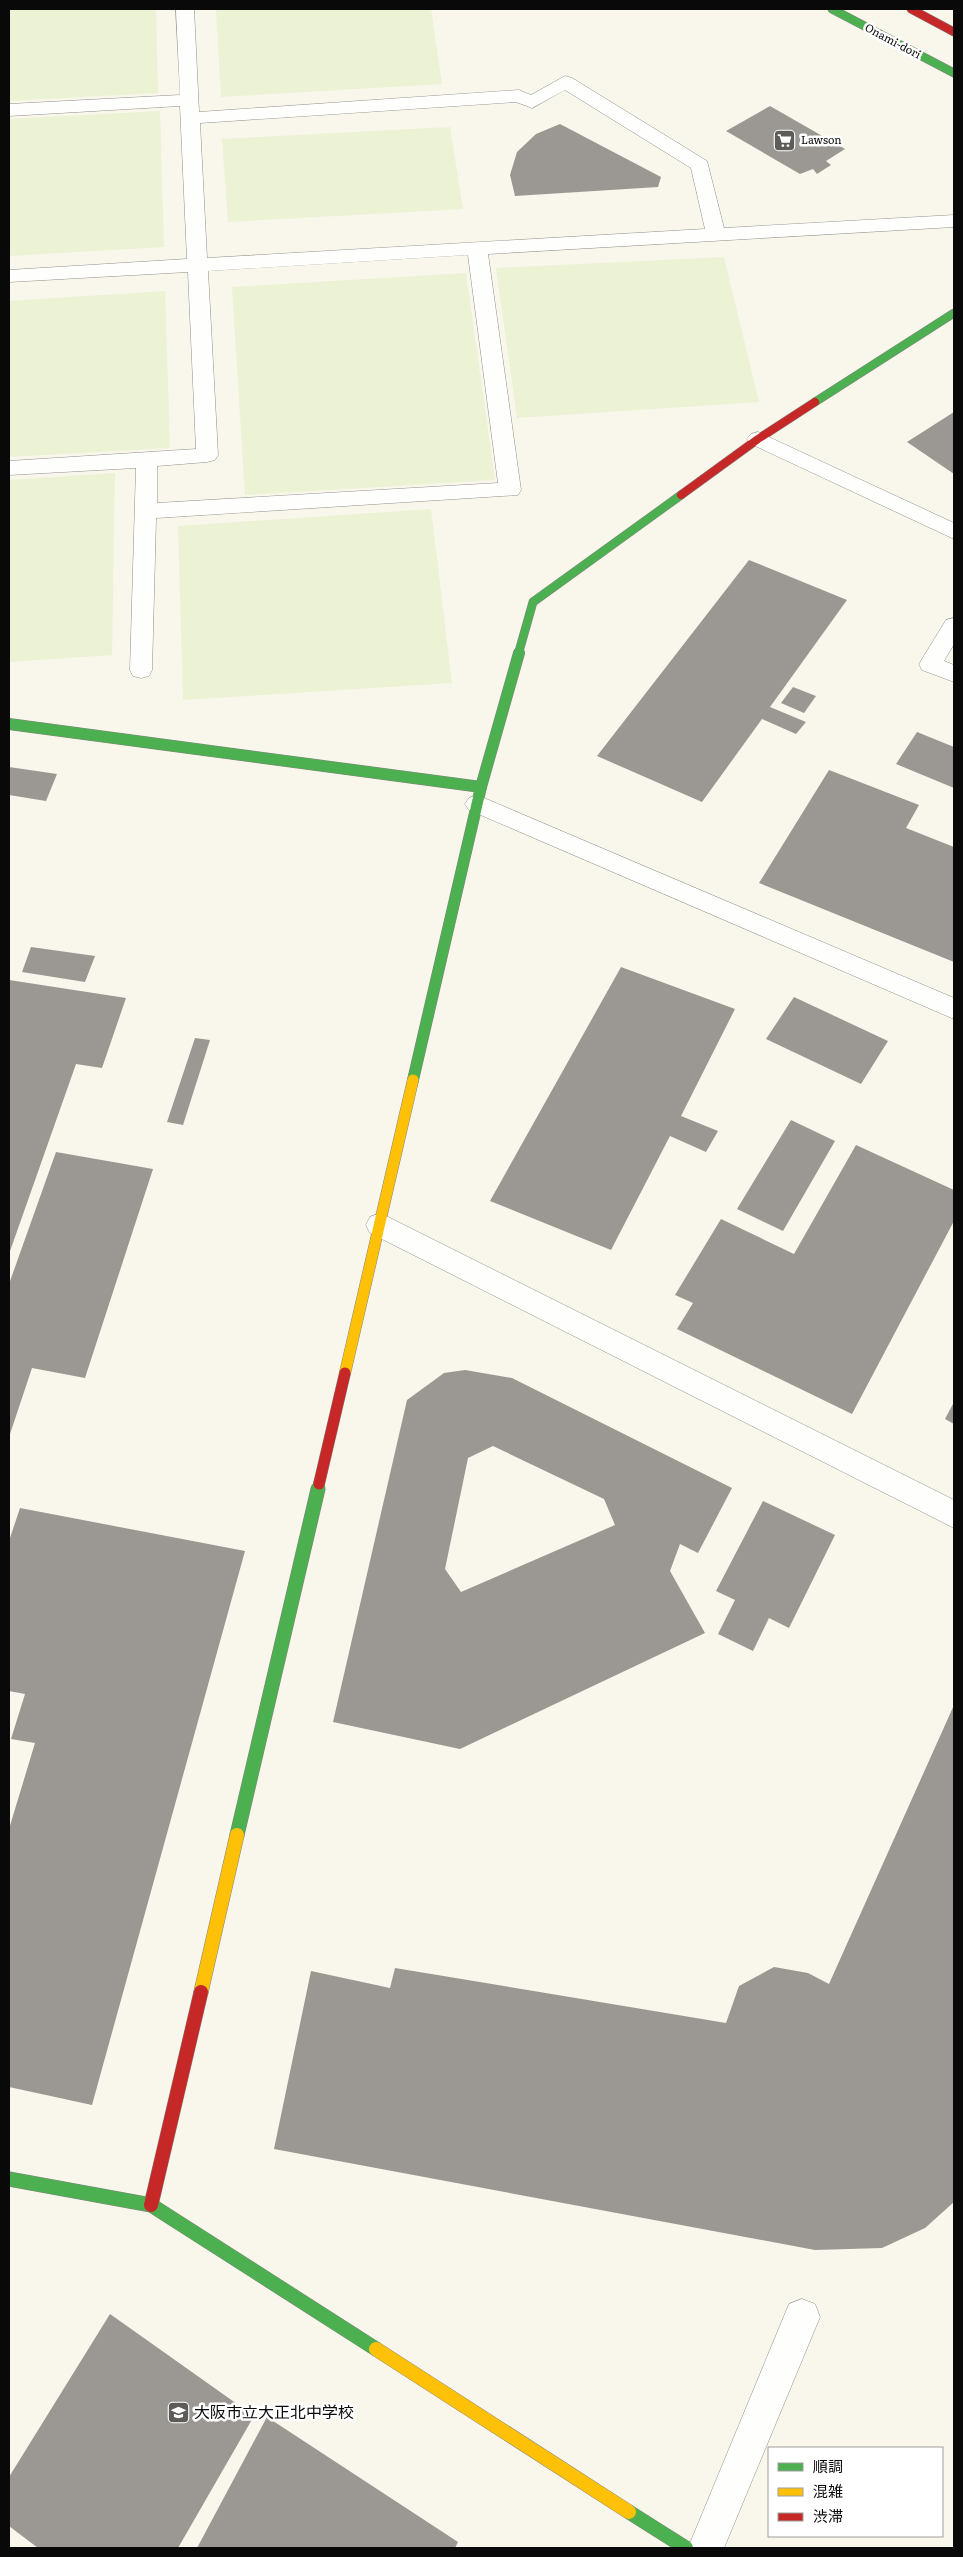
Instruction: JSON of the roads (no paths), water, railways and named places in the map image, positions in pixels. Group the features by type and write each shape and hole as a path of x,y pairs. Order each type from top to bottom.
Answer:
{"street":[{"path":"9,468 207,455 196,265 186,9"},
{"name":"Onami-dori","path":"832,9 954,73"},
{"path":"911,9 954,32"},
{"path":"9,110 190,109 519,96 532,102 565,82 700,165 716,234"},
{"path":"9,276 954,221"},
{"path":"145,511 510,490 478,248"},
{"path":"151,2205 479,796 533,602 758,439 954,313"},
{"path":"758,439 954,532"},
{"path":"141,670 147,460"},
{"path":"954,626 930,664 954,674"},
{"path":"9,724 479,796 954,1009"},
{"path":"380,1225 954,1515"},
{"path":"9,2179 151,2205 686,2548"},
{"path":"706,2548 802,2317"}],"place":[{"name":"Lawson","path":"785,140"},
{"name":"大阪市立大正北中学校","path":"178,2412"}]}
